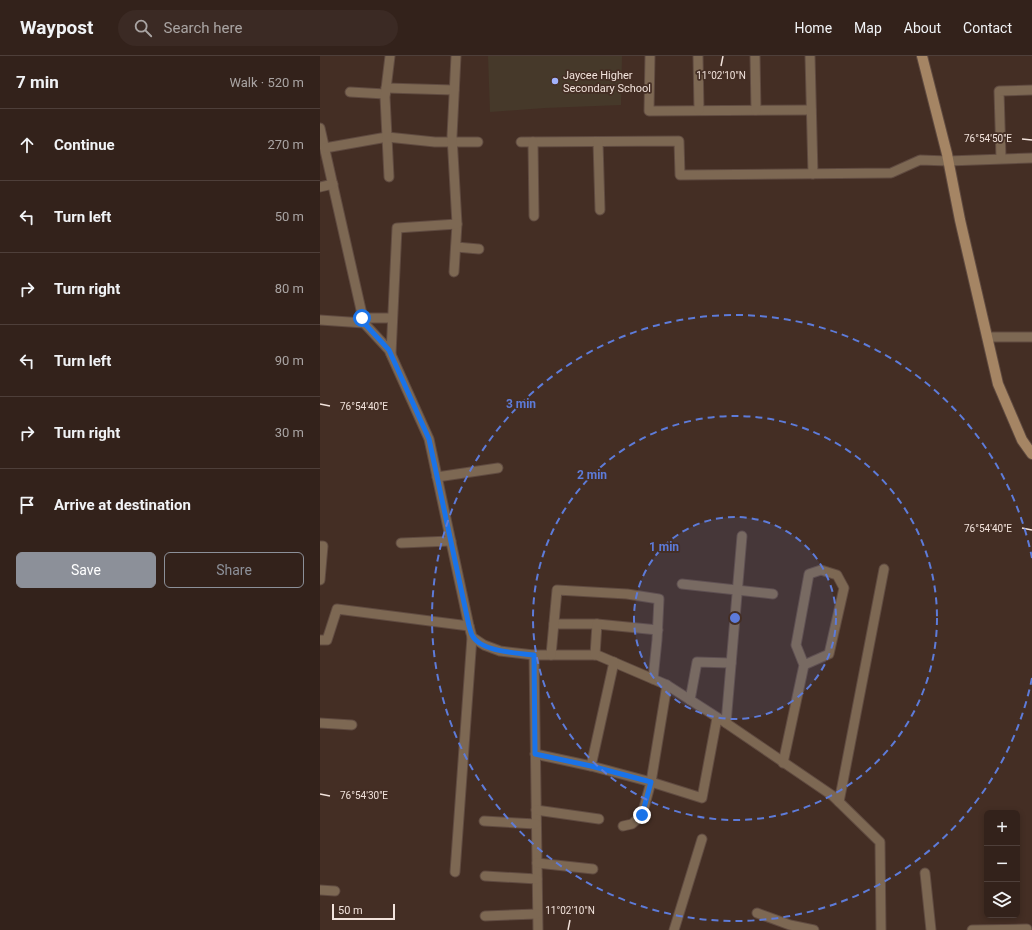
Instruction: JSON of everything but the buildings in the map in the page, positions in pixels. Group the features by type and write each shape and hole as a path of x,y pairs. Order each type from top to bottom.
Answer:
{"main road":[{"path":"922,56 948,161 998,384 1022,440 1032,454"}],"street":[{"path":"389,176 386,91 390,56"},
{"path":"454,272 457,224 452,143 456,56"},
{"path":"650,56 649,111 811,110"},
{"path":"698,56 699,110"},
{"path":"755,56 756,110"},
{"path":"810,56 813,174"},
{"path":"350,92 454,90"},
{"path":"1001,158 999,91 1032,90"},
{"path":"320,128 363,321 386,346 391,354 429,439 472,637 455,872"},
{"path":"325,148 387,137 452,143 478,142"},
{"path":"521,142 679,141 680,174 891,173 920,160 948,161 1032,158"},
{"path":"532,142 534,216"},
{"path":"598,142 600,210"},
{"path":"320,187 333,184"},
{"path":"391,354 397,228 457,224"},
{"path":"456,247 479,249"},
{"path":"320,320 363,321 392,318"},
{"path":"988,337 1032,337"},
{"path":"437,477 498,468"},
{"path":"726,723 742,536"},
{"path":"401,543 451,541"},
{"path":"320,546 323,546 320,580"},
{"path":"839,802 884,568"},
{"path":"783,763 804,665 796,646 809,574 821,570 837,575 844,588 828,654 804,665"},
{"path":"682,584 773,594"},
{"path":"551,655 557,590 627,594 659,599 658,630 653,679"},
{"path":"320,640 327,640 337,609 469,626"},
{"path":"554,624 597,624 658,630"},
{"path":"595,655 597,624"},
{"path":"472,637 484,645 500,651 534,655 595,655 667,685 726,723 833,796 880,842 881,930"},
{"path":"534,655 538,930"},
{"path":"591,766 614,662"},
{"path":"690,700 697,662 731,663"},
{"path":"623,826 632,824 642,815 651,782 667,685"},
{"path":"535,754 591,766 651,782 702,798 717,718"},
{"path":"320,723 352,724"},
{"path":"536,810 599,819"},
{"path":"484,821 536,824"},
{"path":"674,930 702,839"},
{"path":"537,863 593,870"},
{"path":"925,873 931,930"},
{"path":"486,876 537,879"},
{"path":"320,890 335,891"},
{"path":"758,913 789,928 814,930"},
{"path":"485,916 538,914"},
{"path":"972,930 1027,930"}],"shaded area":[{"name":"Jaycee Higher Secondary School","path":"488,56 622,56 621,105 490,112"}],"place":[{"name":"Jaycee Higher Secondary School","path":"555,81"}],"route":[{"path":"362,318 364,323 374,335 389,350 429,439 472,637 484,645 500,651 534,655 535,754 591,766 651,782 642,815"}]}
